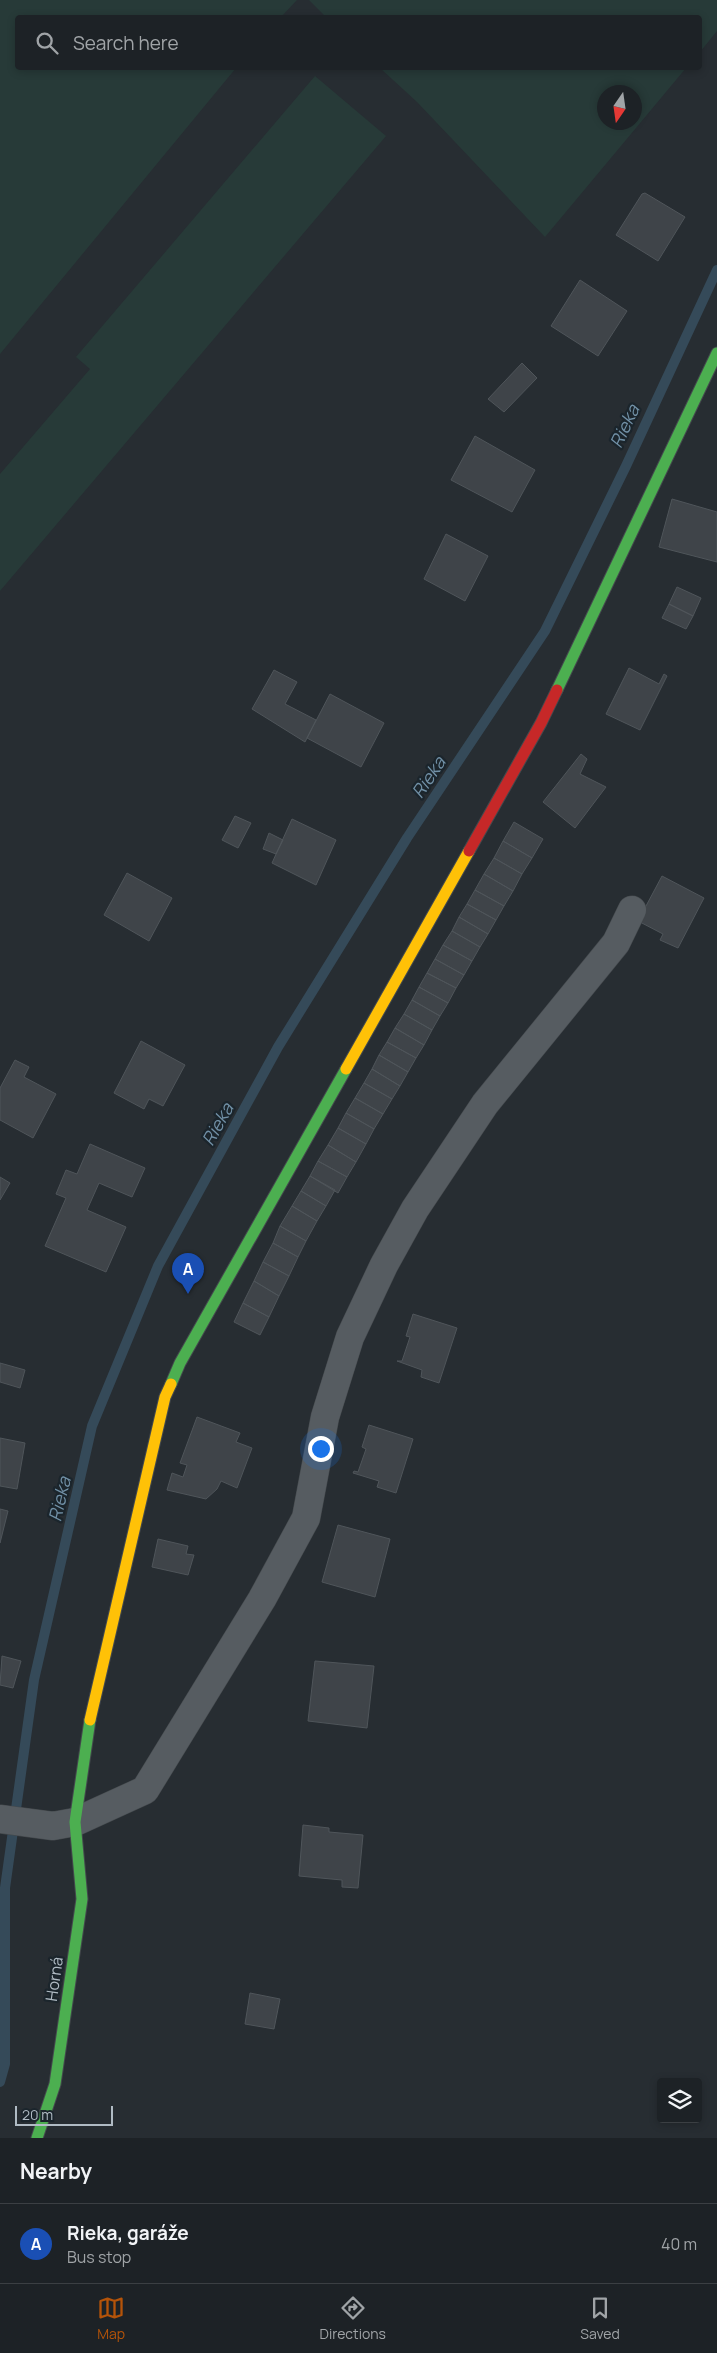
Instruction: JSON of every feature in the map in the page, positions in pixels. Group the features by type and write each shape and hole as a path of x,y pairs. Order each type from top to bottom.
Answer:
{"street":[{"name":"Horná","path":"36,2138 55,2084 82,1899 64,1824 157,1422 165,1397 180,1363 541,723 717,354"},
{"path":"0,1819 64,1824 145,1790 262,1599 306,1518 325,1417 350,1337 415,1209 485,1104 616,943 632,910"}],"green space":[{"path":"0,0 297,0 283,15 15,15 15,70 234,70 0,354"},
{"path":"309,0 717,0 717,31 702,50 702,15 324,15"},
{"path":"382,70 684,70 642,121 642,85 597,85 597,130 634,130 545,237 417,102"},
{"path":"315,76 386,136 0,591 0,474 90,369 76,357"}],"building":[{"path":"645,193 685,217 658,261 616,235 642,194"},
{"path":"580,280 627,311 598,356 551,326"},
{"path":"522,363 537,378 504,412 488,399"},
{"path":"475,436 535,470 512,512 451,480"},
{"path":"672,499 717,512 717,562 659,547"},
{"path":"446,534 488,556 465,601 424,579"},
{"path":"677,587 701,598 693,616 669,604"},
{"path":"669,604 693,616 686,629 662,618"},
{"path":"629,668 659,684 664,674 667,676 640,730 606,714"},
{"path":"274,670 297,682 285,704 316,720 305,742 252,709"},
{"path":"330,694 384,723 361,767 307,738"},
{"path":"581,754 587,759 580,774 606,787 575,828 543,802"},
{"path":"235,816 251,823 238,848 222,840"},
{"path":"292,819 336,840 316,885 272,863"},
{"path":"514,822 543,839 532,858 503,841"},
{"path":"269,833 283,840 276,854 263,849"},
{"path":"503,841 532,858 522,874 494,858"},
{"path":"494,858 522,874 513,891 484,874"},
{"path":"127,873 172,898 149,941 104,915"},
{"path":"484,874 513,891 504,906 475,890"},
{"path":"662,876 704,898 678,948 660,940 663,934 638,921"},
{"path":"475,890 504,906 496,920 467,904"},
{"path":"467,904 496,920 488,934 459,917"},
{"path":"459,917 488,934 480,947 452,931"},
{"path":"452,931 480,947 472,961 443,945"},
{"path":"443,945 472,961 464,975 435,959"},
{"path":"435,959 464,975 456,988 427,973"},
{"path":"427,973 456,988 448,1003 419,987"},
{"path":"419,987 448,1003 440,1016 412,1000"},
{"path":"412,1000 440,1016 432,1030 404,1014"},
{"path":"404,1014 432,1030 424,1045 395,1028"},
{"path":"395,1028 424,1045 416,1058 387,1042"},
{"path":"141,1041 185,1065 163,1106 149,1099 144,1109 114,1093"},
{"path":"387,1042 416,1058 408,1072 379,1055"},
{"path":"379,1055 408,1072 400,1086 372,1069"},
{"path":"15,1060 29,1067 24,1077 56,1094 33,1138 0,1120 0,1088"},
{"path":"372,1069 400,1086 392,1099 364,1083"},
{"path":"364,1083 392,1099 383,1114 355,1098"},
{"path":"355,1098 383,1114 374,1129 346,1113"},
{"path":"346,1113 374,1129 366,1144 338,1128"},
{"path":"338,1128 366,1144 356,1162 328,1145"},
{"path":"90,1144 145,1168 132,1197 99,1183 87,1210 126,1227 106,1272 45,1246 66,1198 56,1194 66,1170 77,1174"},
{"path":"328,1145 356,1162 347,1177 318,1161"},
{"path":"318,1161 347,1177 338,1193 310,1176"},
{"path":"310,1176 335,1190 326,1206 301,1191"},
{"path":"0,1177 10,1183 0,1200"},
{"path":"301,1191 326,1206 317,1221 292,1206"},
{"path":"292,1206 317,1221 306,1241 280,1226"},
{"path":"280,1226 306,1241 298,1257 273,1243"},
{"path":"273,1243 298,1257 289,1276 263,1262"},
{"path":"263,1262 289,1276 279,1296 254,1281"},
{"path":"254,1281 279,1296 269,1317 243,1303"},
{"path":"243,1303 269,1317 260,1335 234,1322"},
{"path":"413,1314 457,1328 439,1383 421,1377 422,1370 397,1361 402,1361 410,1337 406,1336"},
{"path":"0,1363 25,1370 20,1388 0,1382"},
{"path":"197,1417 240,1433 236,1442 252,1448 237,1488 221,1481 217,1489 206,1499 167,1490 172,1473 183,1477 187,1465 180,1463"},
{"path":"369,1425 413,1439 396,1493 377,1487 379,1481 353,1473 354,1471 358,1472 366,1449 362,1447"},
{"path":"0,1438 25,1443 17,1489 0,1486"},
{"path":"0,1509 8,1511 0,1543"},
{"path":"338,1525 390,1539 375,1597 322,1582"},
{"path":"158,1539 188,1546 186,1554 194,1555 188,1575 152,1567"},
{"path":"2,1656 21,1661 13,1688 0,1685"},
{"path":"315,1661 374,1666 367,1728 308,1721"},
{"path":"303,1825 329,1828 329,1832 363,1835 358,1888 342,1887 342,1880 299,1876"},
{"path":"250,1993 280,1999 274,2029 245,2024"}],"waterway":[{"name":"Rieka","path":"0,2082 5,2064 5,1888 34,1680 92,1426 158,1266 278,1047 407,838 545,631 626,466 717,270"}],"traffic: fast":[{"path":"557,690 717,353"},
{"path":"171,1384 180,1363 346,1069"},
{"path":"37,2138 55,2084 82,1899 75,1822 90,1720"}],"traffic: slow":[{"path":"346,1069 469,851"},
{"path":"90,1720 165,1397 171,1384"}],"traffic: jam":[{"path":"469,851 541,723 557,690"}],"place":[{"name":"Rieka, garáže","path":"188,1294"}]}
